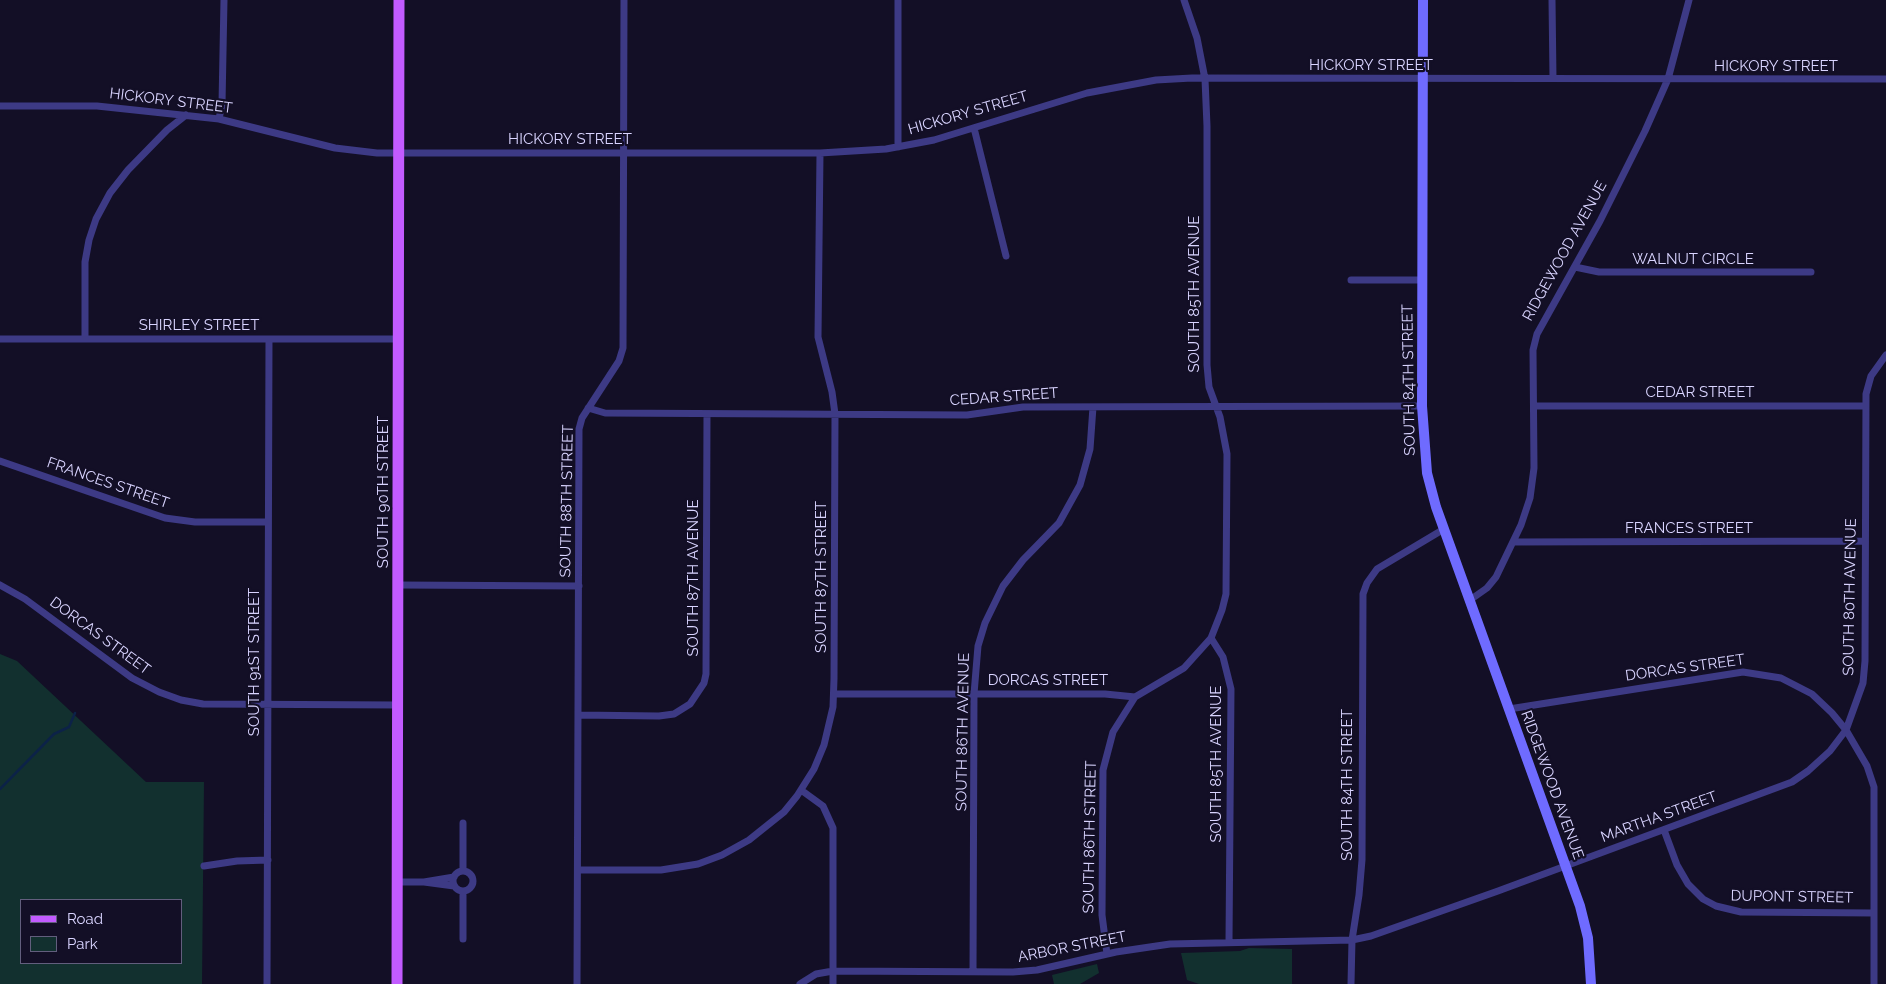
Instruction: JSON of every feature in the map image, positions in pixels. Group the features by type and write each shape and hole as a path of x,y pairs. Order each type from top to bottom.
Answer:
{"main road":[{"name":"SOUTH 90TH STREET","path":"397,984 399,0"},
{"name":"SOUTH 84TH STREET","path":"1423,0 1422,406 1427,473 1444,529"},
{"name":"RIDGEWOOD AVENUE","path":"1444,529 1566,865 1588,938 1591,984"}],"street":[{"path":"219,119 222,104 224,0"},
{"name":"SOUTH 88TH STREET","path":"577,984 579,429 588,408 619,361 623,348 624,0"},
{"path":"898,0 898,147"},
{"name":"SOUTH 85TH AVENUE","path":"1184,0 1197,38 1205,79 1207,365 1209,387 1216,406 1227,454 1227,578 1222,610 1211,638 1224,657 1231,689 1229,941"},
{"path":"1552,0 1553,78"},
{"name":"RIDGEWOOD AVENUE","path":"1470,600 1492,583 1526,511 1532,485 1533,350 1536,334 1575,267 1640,140 1668,80 1689,0"},
{"name":"HICKORY STREET","path":"0,106 97,106 186,115 219,119 335,148 399,154 820,153 898,147 934,140 1056,101 1114,86 1156,80 1423,78 1886,79"},
{"path":"85,340 85,262 89,240 96,219 110,193 128,170 154,143 186,115"},
{"path":"974,128 1006,256"},
{"name":"SOUTH 87TH STREET","path":"801,790 814,769 824,745 833,707 834,694 835,414 832,392 819,344 818,331 820,153"},
{"name":"WALNUT CIRCLE","path":"1575,267 1599,272 1811,272"},
{"path":"1351,280 1422,280"},
{"name":"SHIRLEY STREET","path":"0,339 399,339"},
{"name":"SOUTH 91ST STREET","path":"267,984 269,339"},
{"name":"SOUTH 80TH AVENUE","path":"1846,730 1864,673 1865,406 1867,387 1871,376 1886,355"},
{"name":"CEDAR STREET","path":"588,408 605,414 967,415 1023,407 1422,406"},
{"name":"CEDAR STREET","path":"1534,406 1865,406"},
{"name":"SOUTH 86TH AVENUE","path":"973,972 974,694 978,646 994,602 1013,572 1059,523 1080,485 1090,449 1093,407"},
{"name":"SOUTH 87TH AVENUE","path":"578,715 660,716 674,714 690,704 700,692 706,674 707,414"},
{"name":"FRANCES STREET","path":"0,461 165,518 195,522 268,522"},
{"name":"SOUTH 84TH STREET","path":"1351,984 1352,940 1360,895 1362,860 1363,594 1367,583 1377,569 1444,529"},
{"name":"FRANCES STREET","path":"1513,542 1865,541"},
{"name":"DORCAS STREET","path":"0,585 25,599 132,678 159,692 203,704 398,705"},
{"path":"398,585 579,586"},
{"path":"1135,697 1184,668 1211,638"},
{"name":"DORCAS STREET","path":"1509,709 1734,673 1753,672 1781,678 1805,689 1826,706 1846,730"},
{"name":"DORCAS STREET","path":"834,694 1105,694 1135,697"},
{"name":"SOUTH 86TH STREET","path":"1107,954 1102,915 1103,770 1113,732 1135,697"},
{"path":"1846,730 1867,766 1874,787 1874,984"},
{"name":"MARTHA STREET","path":"1352,940 1371,936 1792,782 1808,771 1830,751 1846,730"},
{"path":"578,870 661,870 686,867 710,860 734,849 762,830 784,812 801,790 823,806 833,828 833,984"},
{"path":"463,823 463,870"},
{"name":"DUPONT STREET","path":"1664,830 1677,865 1688,884 1703,899 1716,906 1741,912 1874,912"},
{"path":"204,866 237,861 268,860"},
{"path":"424,882 454,877 463,870"},
{"path":"463,870 470,873 474,881 470,888 463,892"},
{"path":"454,877 454,886"},
{"path":"397,882 424,882 454,886 463,892"},
{"path":"463,892 463,939"},
{"name":"ARBOR STREET","path":"800,984 816,974 833,971 973,972 1037,970 1107,954 1170,944 1229,941 1352,940"}],"green space":[{"path":"0,654 17,661 146,782 204,782 202,984 0,984"},
{"path":"1249,948 1292,949 1292,984 1199,984 1187,980 1181,953 1240,951"},
{"path":"1097,964 1099,973 1080,984 1054,984 1052,975"}],"waterway":[{"path":"0,789 54,734 69,727 75,713"}]}
